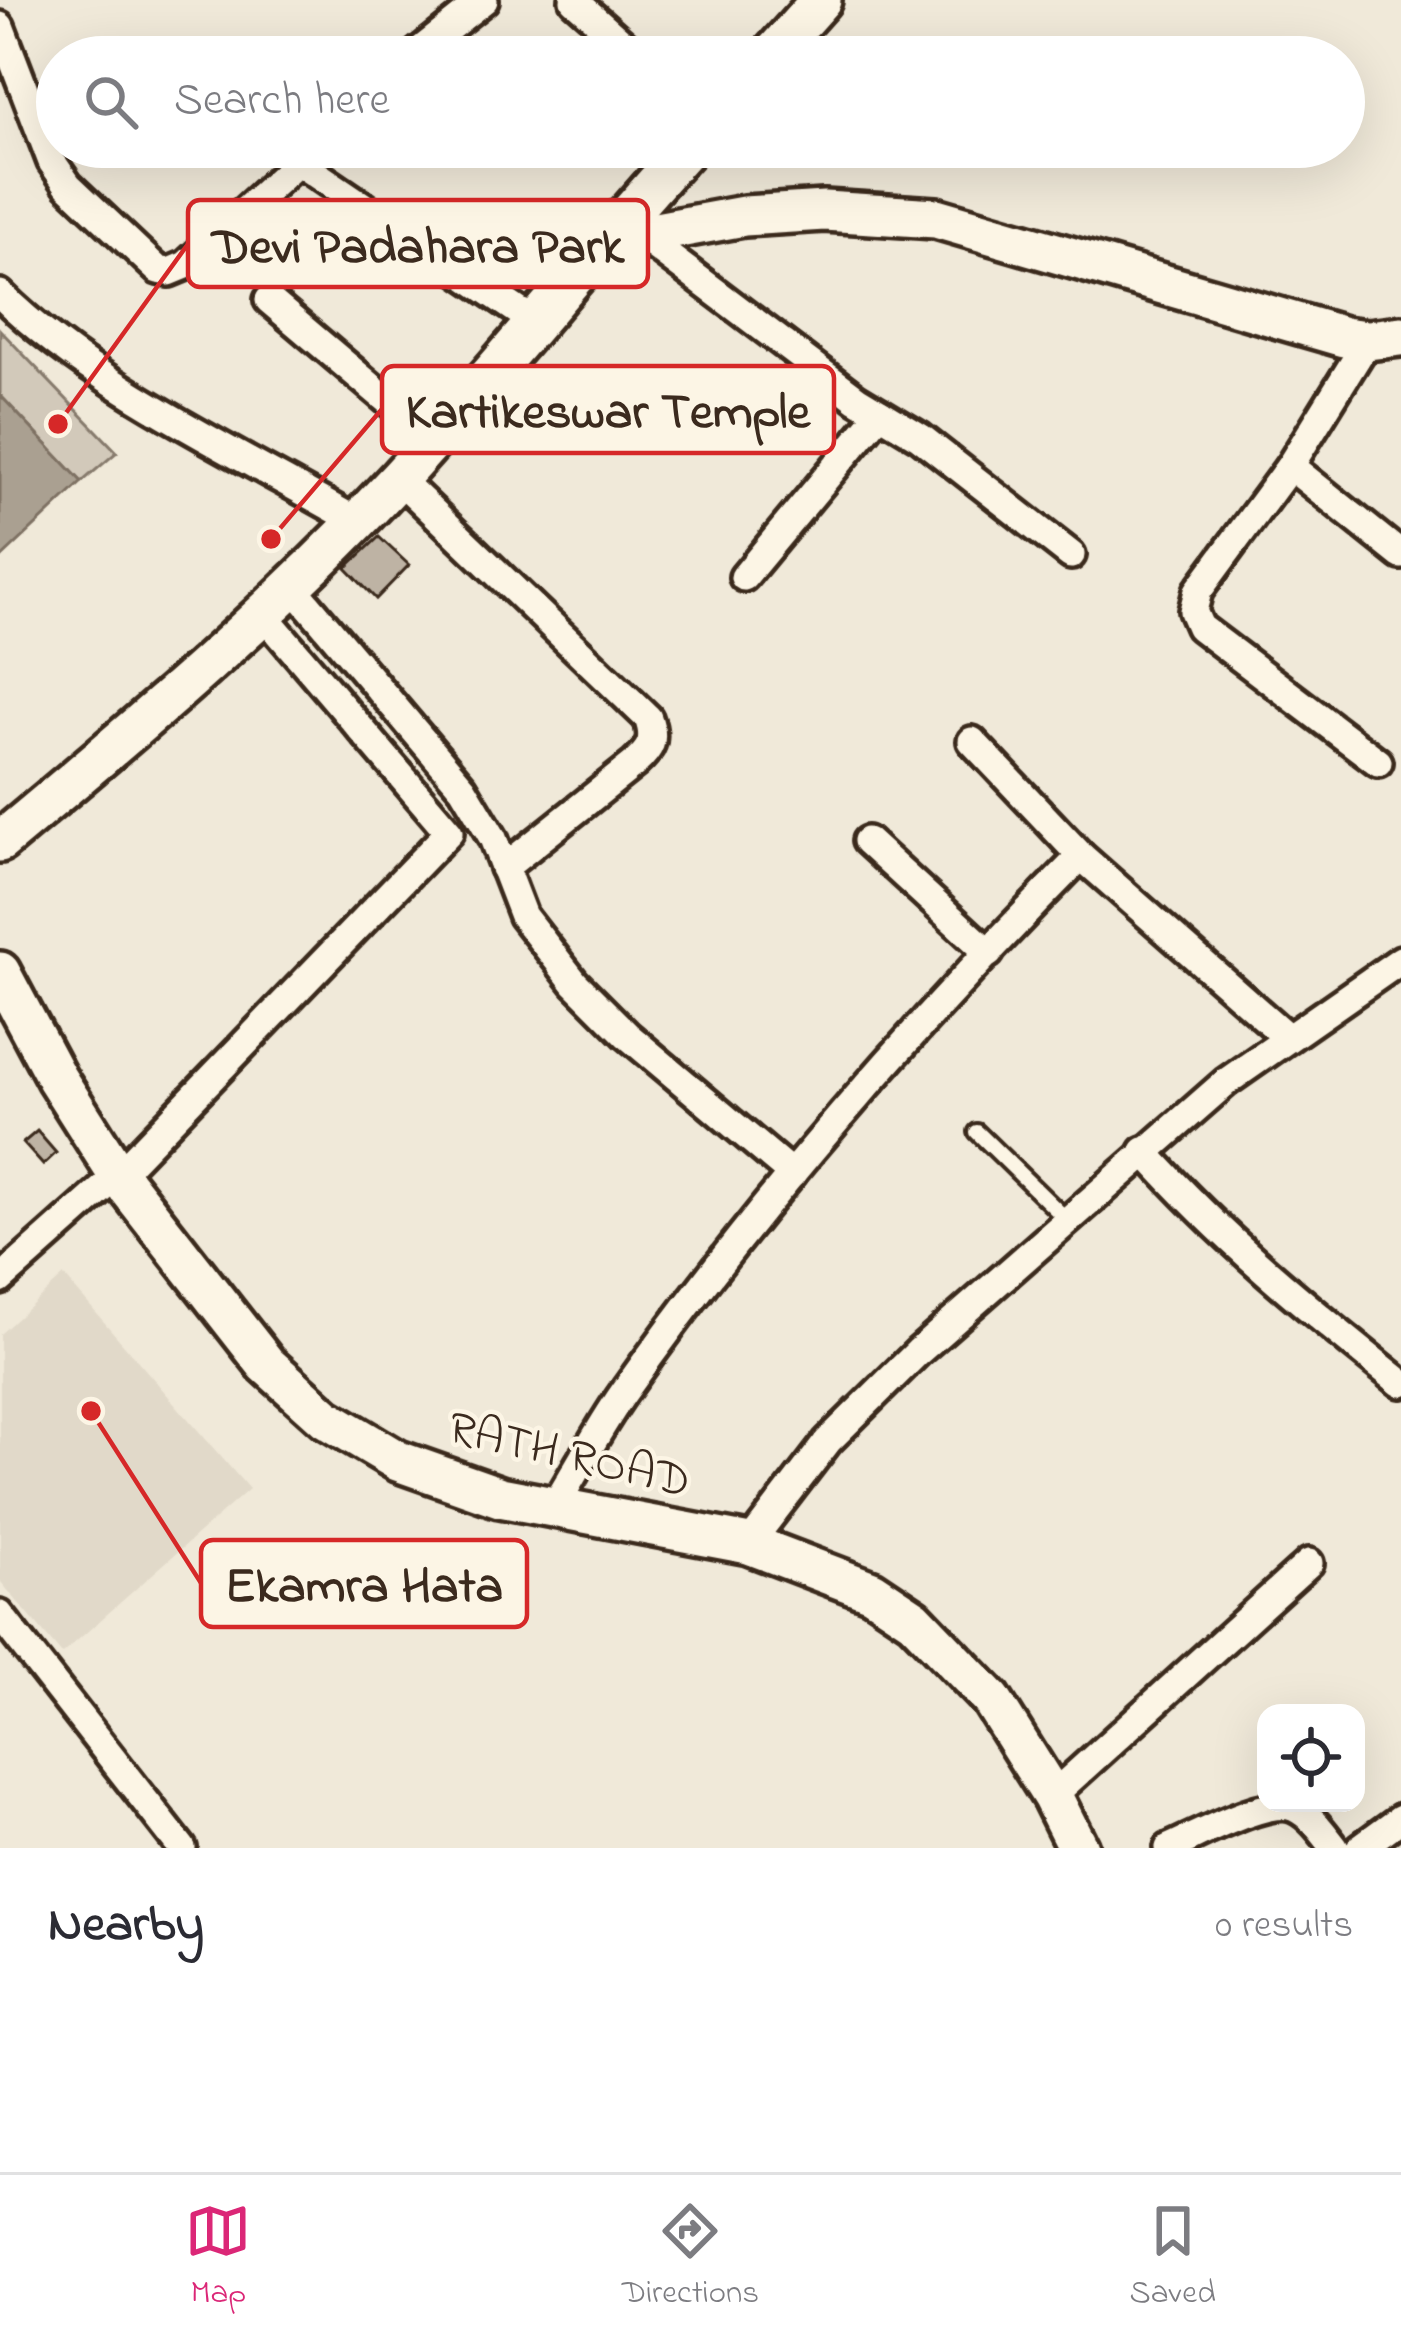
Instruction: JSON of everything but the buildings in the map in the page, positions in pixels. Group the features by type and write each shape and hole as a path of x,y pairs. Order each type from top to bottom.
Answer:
{"street":[{"path":"439,36 484,0"},
{"path":"574,0 614,36"},
{"path":"789,36 821,0"},
{"path":"0,26 36,120"},
{"path":"56,168 146,264 169,272 185,265 291,168"},
{"path":"325,168 533,321"},
{"path":"0,842 158,710 292,586 398,478 533,321 624,235 673,168"},
{"path":"624,235 764,214 824,211 936,218 1345,337 1384,338"},
{"path":"624,235 920,436 1070,555"},
{"path":"0,294 108,380 356,521"},
{"path":"268,300 433,438"},
{"path":"1378,762 1200,627 1193,610 1198,590 1384,338"},
{"path":"744,577 880,412"},
{"path":"1290,466 1401,555"},
{"path":"398,478 648,718 654,734 650,749 634,764 504,868"},
{"path":"292,586 463,788 493,838 523,916 574,982 627,1035 793,1174"},
{"path":"0,1280 118,1175 449,832 262,613"},
{"path":"972,741 1081,856 1288,1038"},
{"path":"867,841 989,953"},
{"path":"553,1509 622,1394 793,1174 1081,856"},
{"path":"749,1544 828,1441 918,1352 1066,1219 1226,1082 1401,960"},
{"name":"RATH ROAD","path":"0,972 57,1079 118,1175 266,1364 326,1418 398,1461 500,1497 749,1544 872,1592 914,1619 991,1699 1052,1796 1078,1848"},
{"path":"1144,1150 1192,1205 1268,1277 1401,1383"},
{"path":"1052,1796 1309,1563"},
{"path":"0,1615 182,1848"},
{"path":"1169,1848 1269,1805 1292,1806 1313,1821 1335,1848"},
{"path":"1360,1848 1401,1818"}],"lane":[{"path":"977,1132 1066,1219"}],"shaded area":[{"path":"0,330 117,452 82,482 0,395"},
{"path":"0,395 82,482 0,559"},
{"path":"64,1276 249,1489 62,1654 0,1581 0,1334"}],"place":[{"name":"Devi Padahara Park","path":"58,424"},
{"name":"Kartikeswar Temple","path":"271,539"},
{"name":"Ekamra Hata","path":"91,1411"}]}
